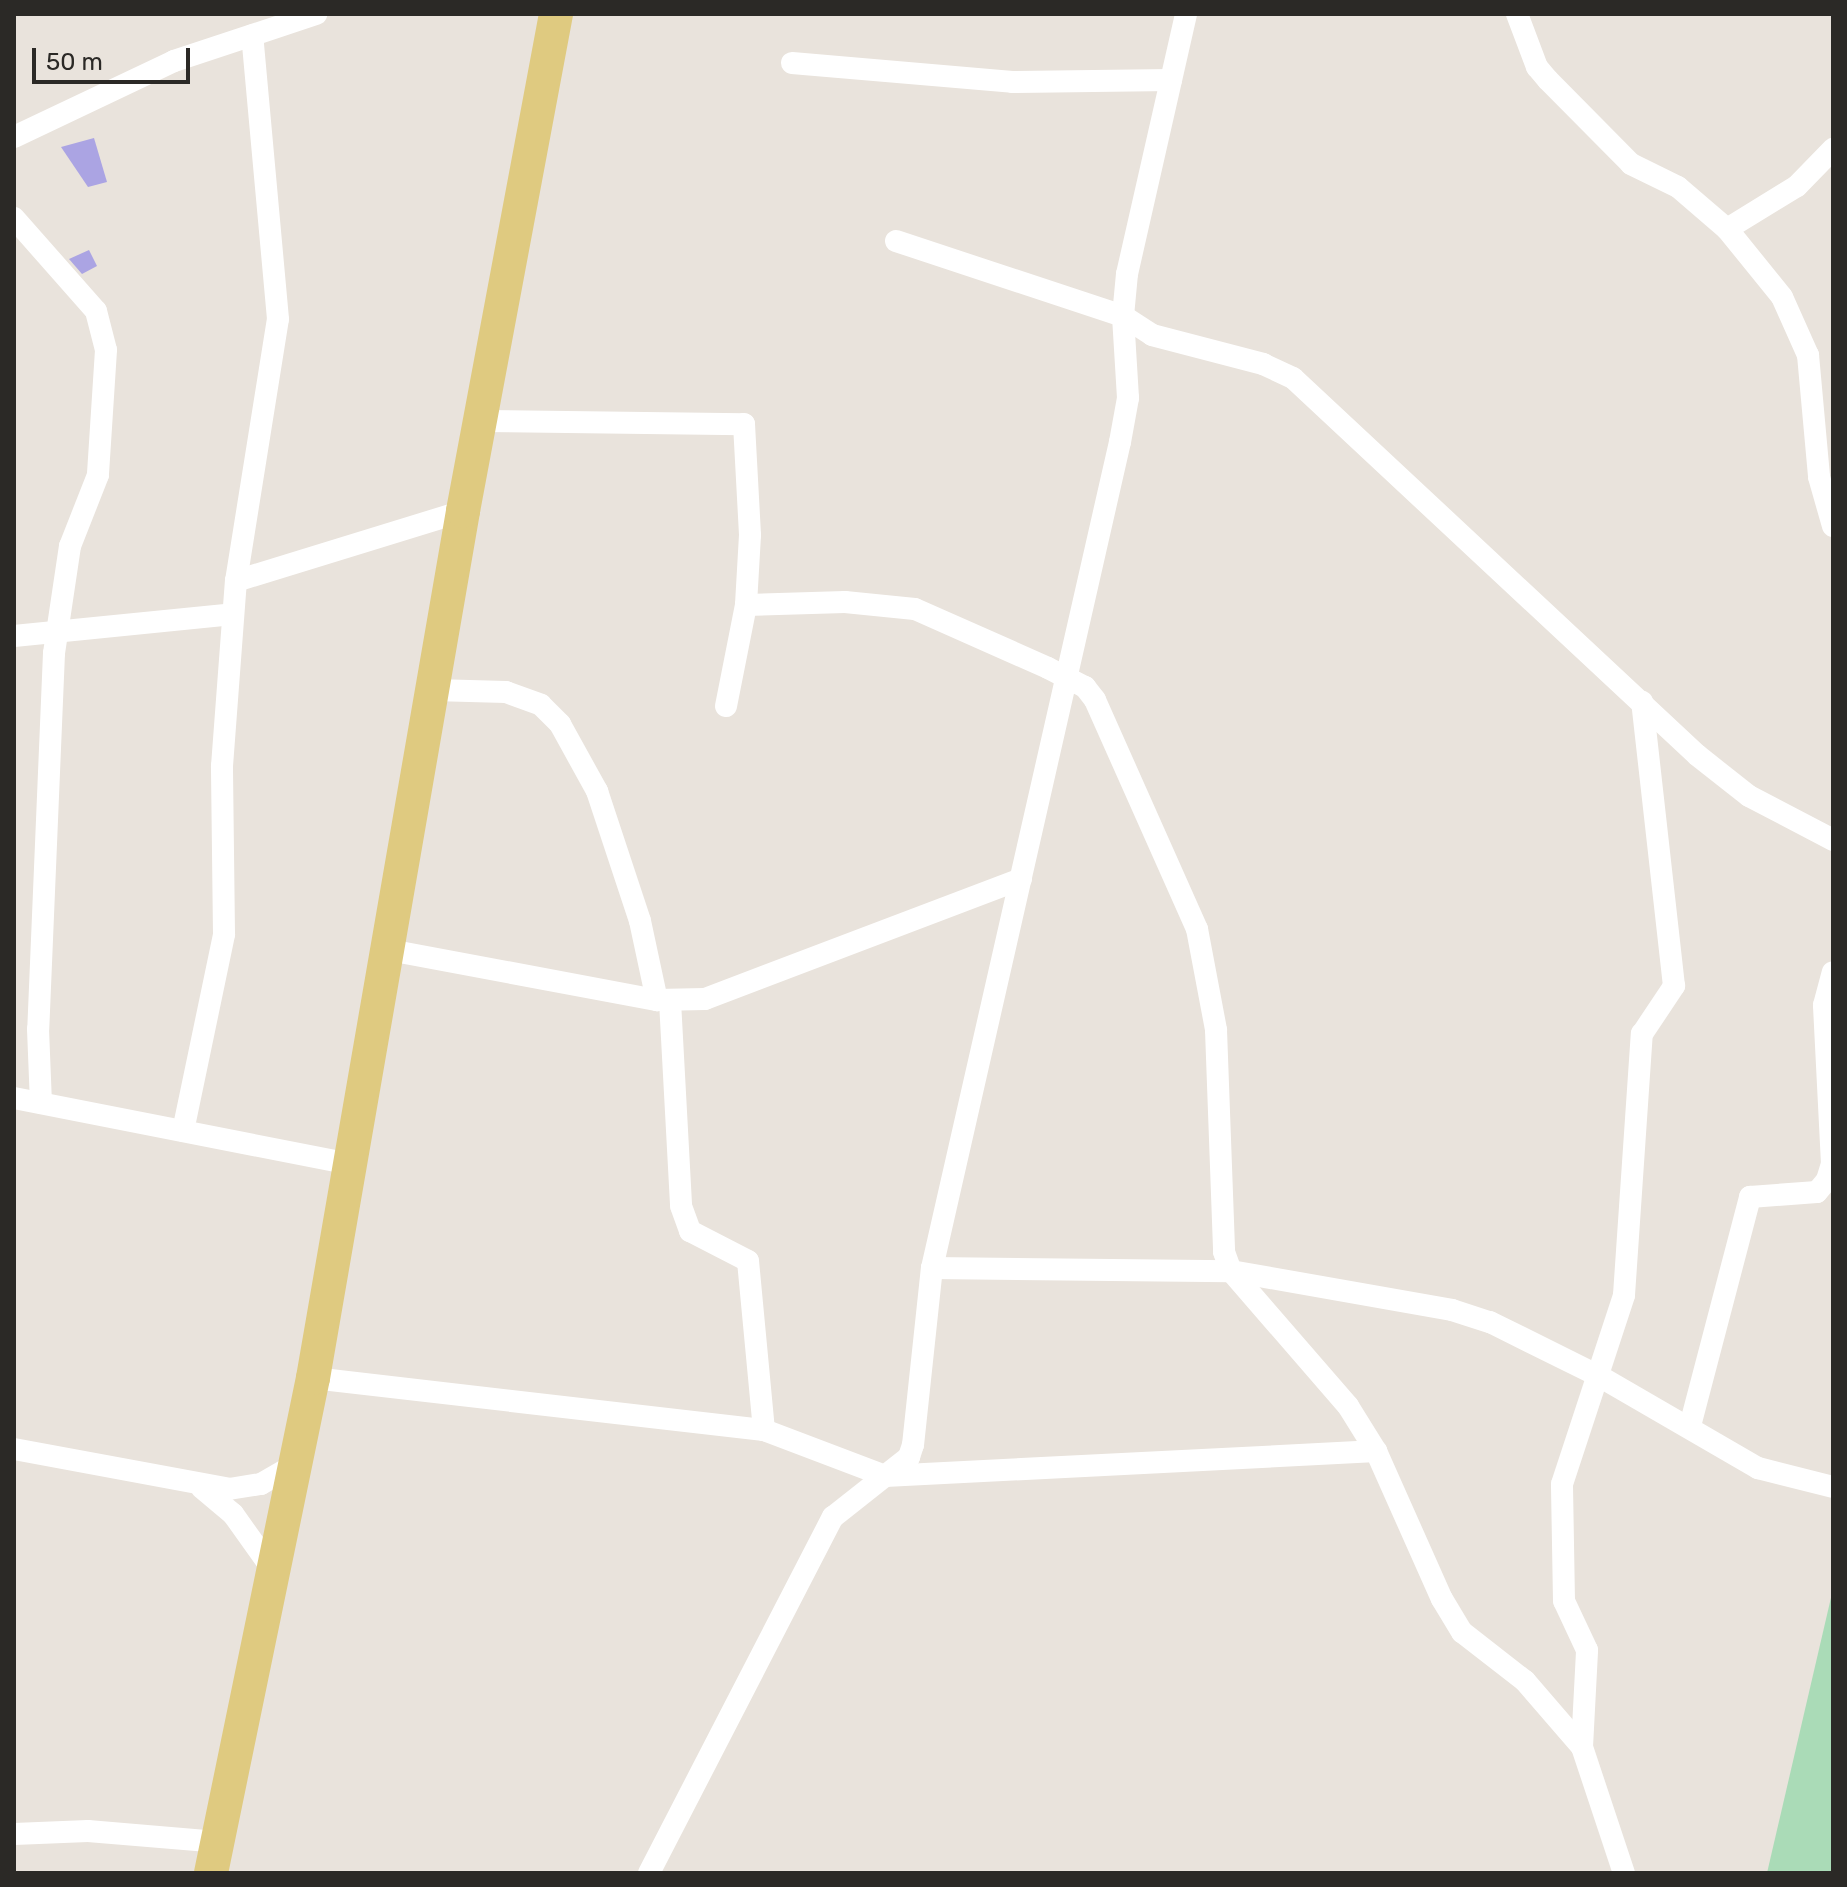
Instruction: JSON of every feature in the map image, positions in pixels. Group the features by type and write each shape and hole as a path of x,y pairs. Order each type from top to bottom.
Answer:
{"main road":[{"path":"215,1858 313,1378 463,511 556,14"}],"street":[{"path":"14,137 174,61 316,14"},
{"path":"649,1873 833,1517 909,1457 913,1445 932,1268 1128,398 1123,316 1186,14"},
{"path":"1517,14 1537,67 1548,80 1631,164 1678,187 1727,229 1782,297 1808,355 1819,477 1833,526"},
{"path":"183,1131 224,934 222,766 233,614 278,319 252,35"},
{"path":"792,63 1012,82 1171,80"},
{"path":"1727,229 1797,186 1833,149"},
{"path":"14,218 96,311 106,350 98,475 70,546 54,653 43,846 41,1103"},
{"path":"896,241 1123,316 1152,335 1263,364 1293,378 1642,702 1749,796 1833,840"},
{"path":"480,421 744,424 750,535 746,605 726,706"},
{"path":"236,581 463,511"},
{"path":"746,605 845,602 915,609 944,618 1085,687 1095,700 1146,804 1197,929 1216,1030 1224,1252 1231,1271 1331,1385 1376,1451 1442,1599 1462,1632 1525,1681 1582,1747"},
{"path":"14,636 60,628 233,614"},
{"path":"433,690 506,692 541,705 560,724 597,791 663,1001 681,1206 690,1231 748,1261 764,1430"},
{"path":"1624,1873 1582,1747 1587,1650 1564,1601 1561,1497 1624,1295 1642,1034 1674,986 1642,702"},
{"path":"389,950 663,1001 737,990 1021,879"},
{"path":"1690,1426 1750,1197 1817,1192 1827,1180 1832,1164 1824,1005 1833,972"},
{"path":"14,1098 351,1164"},
{"path":"932,1268 1231,1271 1452,1310 1490,1322 1599,1376 1758,1468 1833,1487"},
{"path":"313,1378 764,1430 885,1476 1376,1451"},
{"path":"14,1449 201,1487 252,1486 294,1465"},
{"path":"201,1487 233,1514 273,1570"},
{"path":"14,1834 88,1831 215,1858"}],"green space":[{"path":"1833,1589 1833,1873 1767,1873"}],"building":[{"path":"94,138 107,182 88,187 61,147"},
{"path":"89,250 97,266 82,274 69,259"}]}
